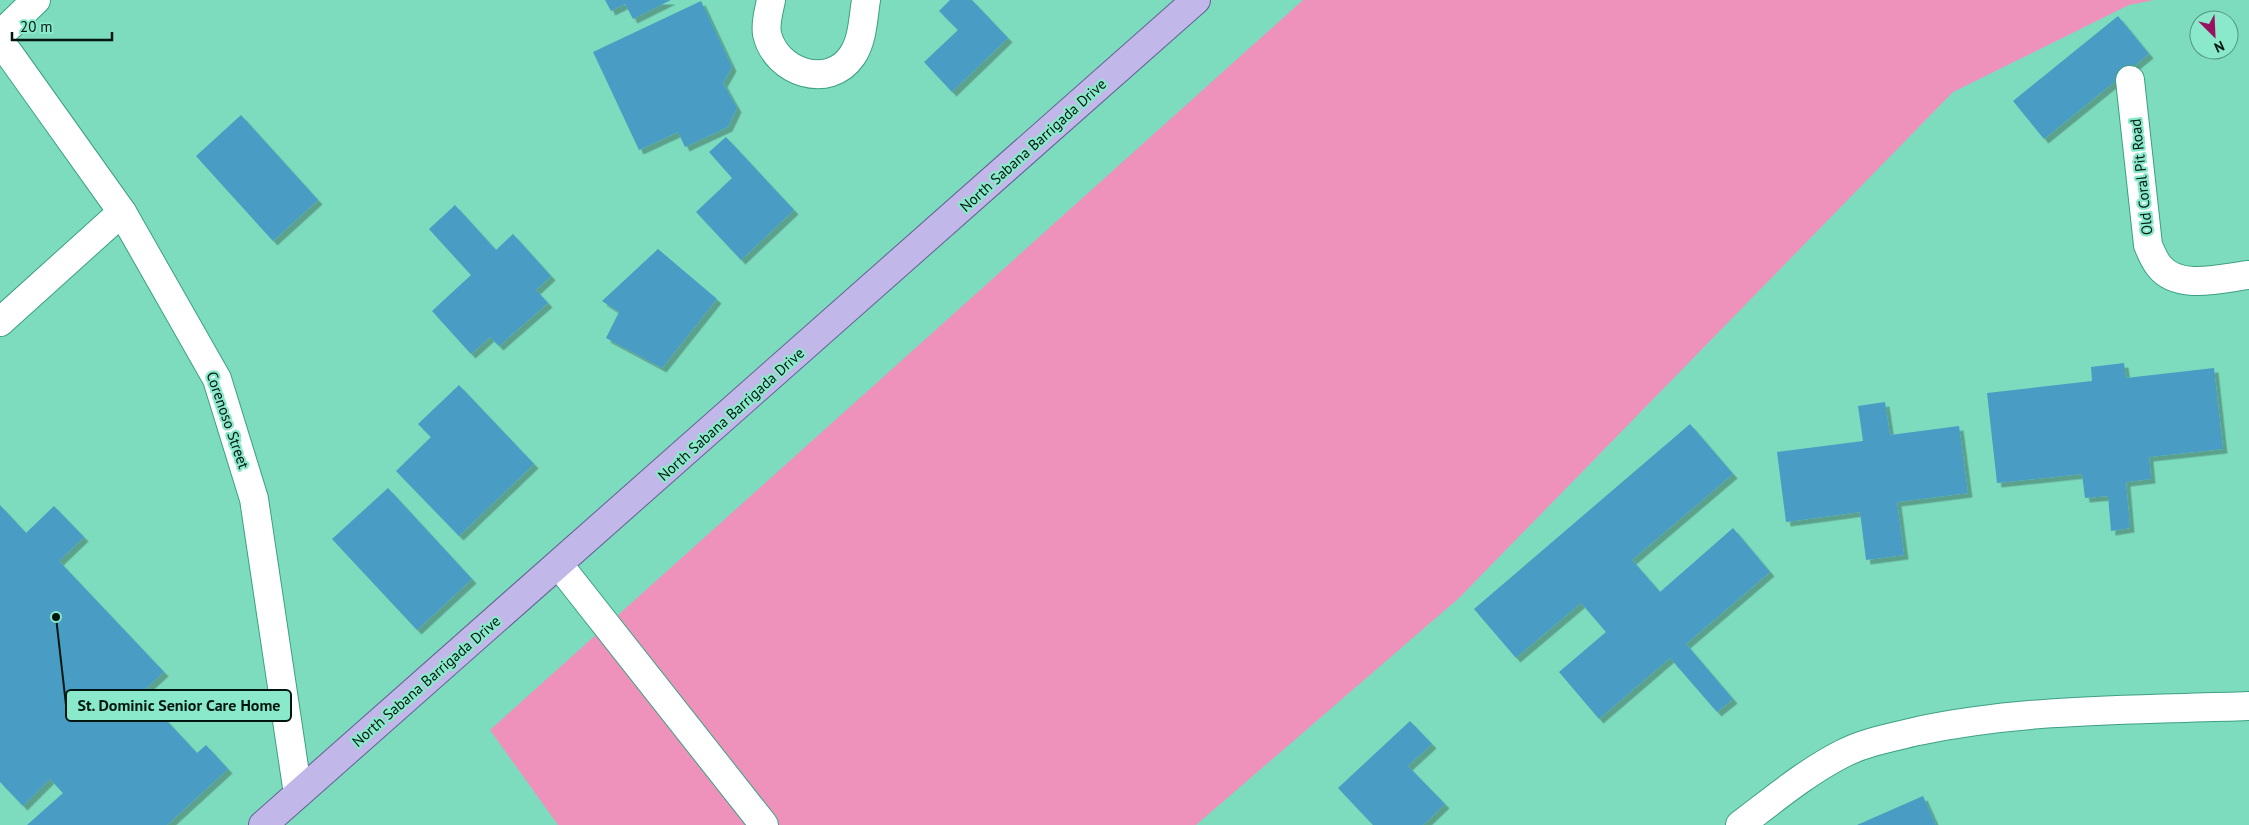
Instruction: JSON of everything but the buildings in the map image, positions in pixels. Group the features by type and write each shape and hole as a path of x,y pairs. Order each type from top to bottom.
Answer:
{"main road":[{"name":"North Sabana Barrigada Drive","path":"263,825 560,565 1196,0"}],"street":[{"path":"0,35 36,0"},
{"path":"771,0 766,23 770,45 783,63 791,69 812,73 826,72 842,66 852,57 861,32 866,0"},
{"name":"Corenoso Street","path":"0,45 8,52 122,212 217,379 254,499 298,794"},
{"name":"Old Coral Pit Road","path":"2130,80 2148,246 2160,268 2171,276 2192,282 2249,275"},
{"path":"0,322 122,212"},
{"path":"560,565 764,825"},
{"path":"1740,825 1800,779 1836,757 1891,737 1955,723 2008,716 2249,706"}],"shaded area":[{"path":"1303,0 2154,0 2129,5 1953,92 1459,598 1196,825 558,825 490,730"}],"place":[{"name":"St. Dominic Senior Care Home","path":"56,617"}]}
